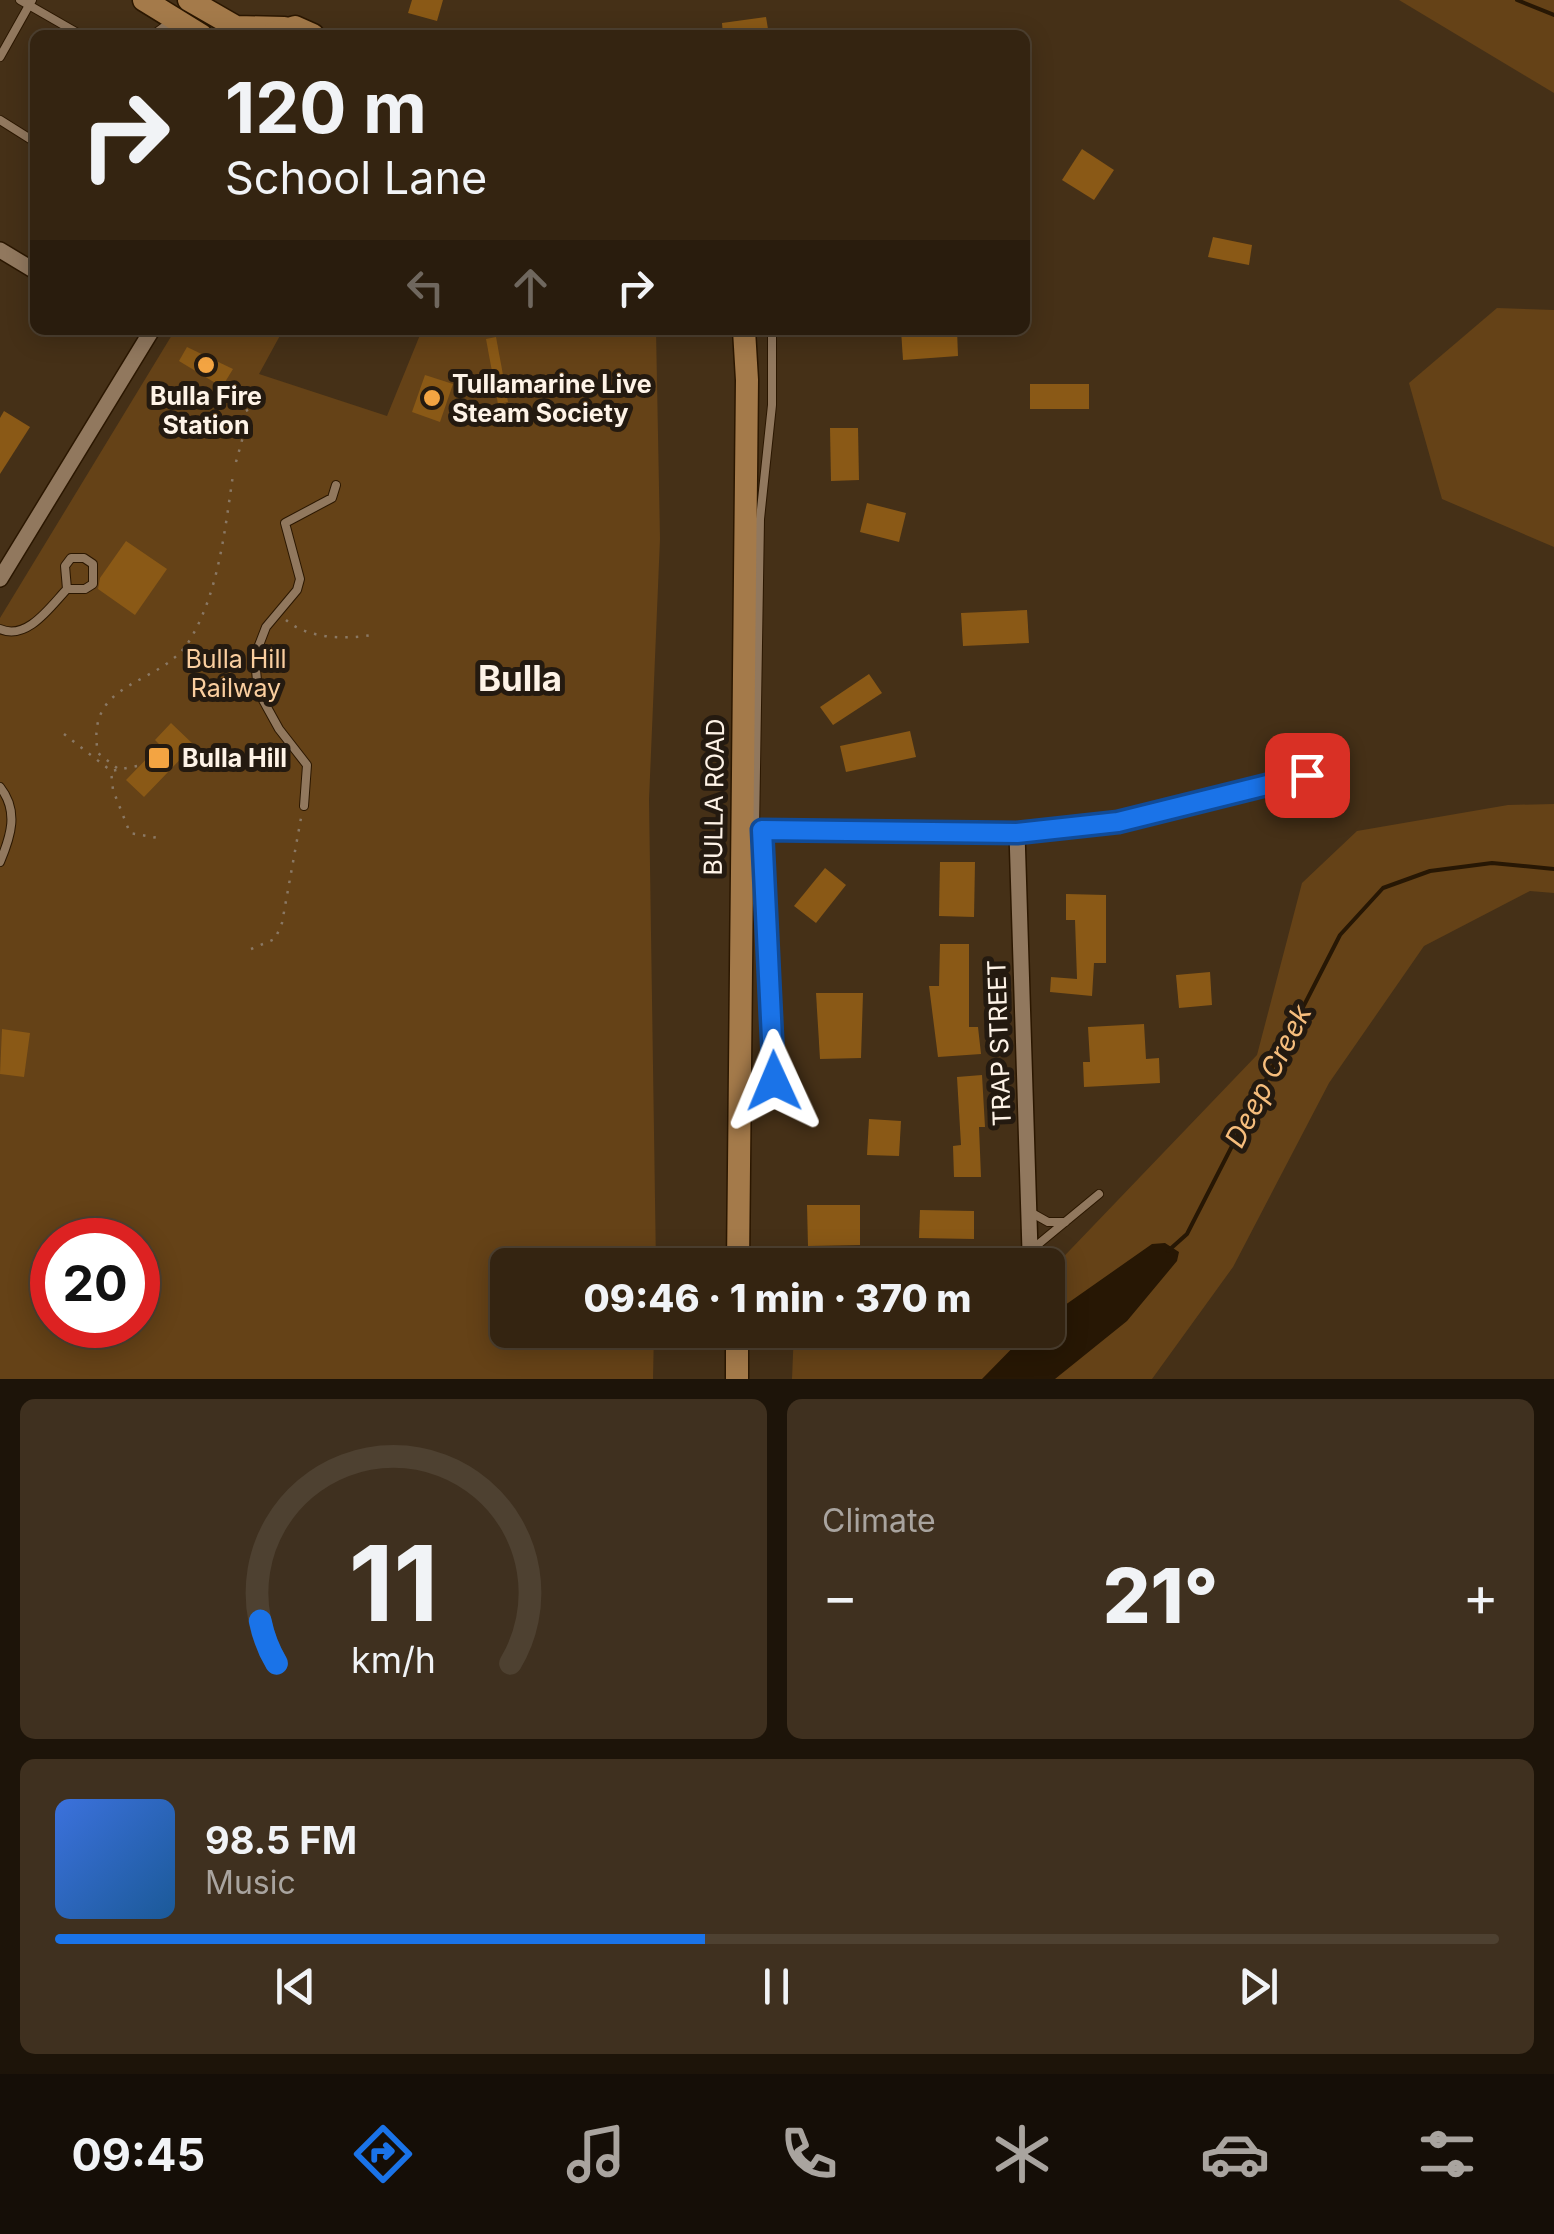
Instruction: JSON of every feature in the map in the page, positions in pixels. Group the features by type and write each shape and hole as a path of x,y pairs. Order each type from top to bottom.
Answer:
{"main road":[{"path":"144,0 236,27 270,30"},
{"path":"182,9 197,30"},
{"name":"BULLA ROAD","path":"738,1248 739,1100 752,830 744,335"},
{"path":"737,1348 737,1379"}],"street":[{"path":"0,250 30,269"},
{"path":"3,569 148,335"},
{"path":"752,830 1017,833 1118,822 1307,775"},
{"name":"TRAP STREET","path":"1017,833 1029,1248"}],"lane":[{"path":"20,0 72,30"},
{"path":"0,57 31,3"},
{"path":"159,30 182,9"},
{"path":"0,120 30,139"},
{"name":"BULLA ROAD","path":"752,830 760,519 772,405 772,335"},
{"path":"304,806 308,765 279,729 257,687 256,653 266,627 300,579 285,524 332,498 336,485"},
{"path":"0,630 8,633 27,629 67,590 85,590 92,584 93,564 84,558 71,558 66,566 67,590"},
{"path":"0,787 11,801 12,836 0,862"},
{"path":"752,830 775,1045 774,1081"},
{"path":"739,1100 766,1066 775,1045"},
{"path":"1040,1248 1099,1194"},
{"path":"1029,1209 1048,1222 1070,1220"}],"path":[{"path":"236,462 249,415 245,406"},
{"path":"117,768 98,754 94,729 99,714 108,701 172,659 190,642 205,609 221,550 233,475"},
{"path":"281,610 286,620 305,631 371,635"},
{"path":"64,734 111,772 113,790 130,833 158,838"},
{"path":"111,772 137,766"},
{"path":"251,949 275,940 282,923 304,806"}],"green space":[{"path":"1399,0 1554,0 1554,93"},
{"path":"1497,308 1554,310 1554,547 1442,499 1409,383"},
{"name":"Bulla Hill Railway","path":"172,335 280,335 259,374 387,416 420,335 656,335 660,539 649,800 656,1248 490,1248 490,1348 654,1348 653,1379 0,1379 0,618"},
{"path":"1554,804 1554,893 1530,891 1424,946 1329,1083 1233,1267 1152,1379 792,1379 793,1348 1065,1348 1065,1255 1257,1055 1302,883 1357,831 1508,805"}],"shaded area":[{"path":"1165,1243 1179,1252 1177,1261 1127,1321 1055,1379 982,1379 1012,1348 1065,1348 1065,1305 1152,1244"}],"building":[{"path":"412,0 443,0 437,21 408,13"},
{"path":"766,17 768,30 723,30 722,23"},
{"path":"1082,149 1114,170 1094,200 1062,180"},
{"path":"1213,237 1252,245 1249,265 1208,257"},
{"path":"901,335 957,335 958,356 903,360"},
{"path":"496,337 508,402 498,404 486,339"},
{"name":"Bulla Fire Station","path":"187,347 233,369 222,387 179,361"},
{"name":"Tullamarine Live Steam Society","path":"425,375 453,384 440,422 412,412"},
{"path":"1030,384 1089,384 1089,409 1030,409"},
{"path":"4,411 30,427 0,474 0,418"},
{"path":"830,428 858,428 859,480 831,481"},
{"path":"867,503 906,513 899,542 860,532"},
{"path":"126,541 167,569 135,615 98,589 100,578"},
{"path":"1027,610 1029,643 963,646 961,613"},
{"path":"869,674 882,693 833,725 820,707"},
{"path":"171,723 194,745 144,797 126,780 160,745 155,740"},
{"path":"910,731 916,757 846,772 840,746"},
{"path":"940,862 975,862 974,917 939,916"},
{"path":"825,868 846,885 816,923 794,906"},
{"path":"1066,894 1106,895 1106,963 1094,963 1092,996 1050,992 1051,977 1077,979 1075,920 1066,920"},
{"path":"940,944 969,944 969,1027 978,1027 981,1054 938,1057 929,986 939,986"},
{"path":"1210,972 1212,1005 1179,1008 1176,975"},
{"path":"816,993 863,993 861,1058 820,1059"},
{"path":"1144,1024 1146,1059 1159,1058 1160,1083 1084,1087 1083,1062 1090,1062 1088,1027"},
{"path":"2,1029 30,1033 24,1077 0,1074"},
{"path":"982,1075 985,1127 979,1127 981,1177 954,1177 953,1146 961,1145 957,1077"},
{"path":"869,1119 901,1121 899,1156 867,1155"},
{"path":"807,1205 860,1205 860,1245 808,1246"},
{"path":"920,1210 974,1211 974,1239 919,1238"}],"waterway":[{"name":"Deep Creek","path":"1517,0 1554,15"},
{"name":"Deep Creek","path":"1168,1251 1187,1234 1340,935 1383,888 1430,871 1492,863 1554,869"}],"place":[{"name":"Bulla Fire Station","path":"206,365"},
{"name":"Tullamarine Live Steam Society","path":"432,398"},
{"name":"Bulla Hill","path":"159,758"}],"district":[{"name":"Bulla","path":"520,679"}],"route":[{"path":"774,1081 762,830 1017,833 1118,822 1307,775"}]}
